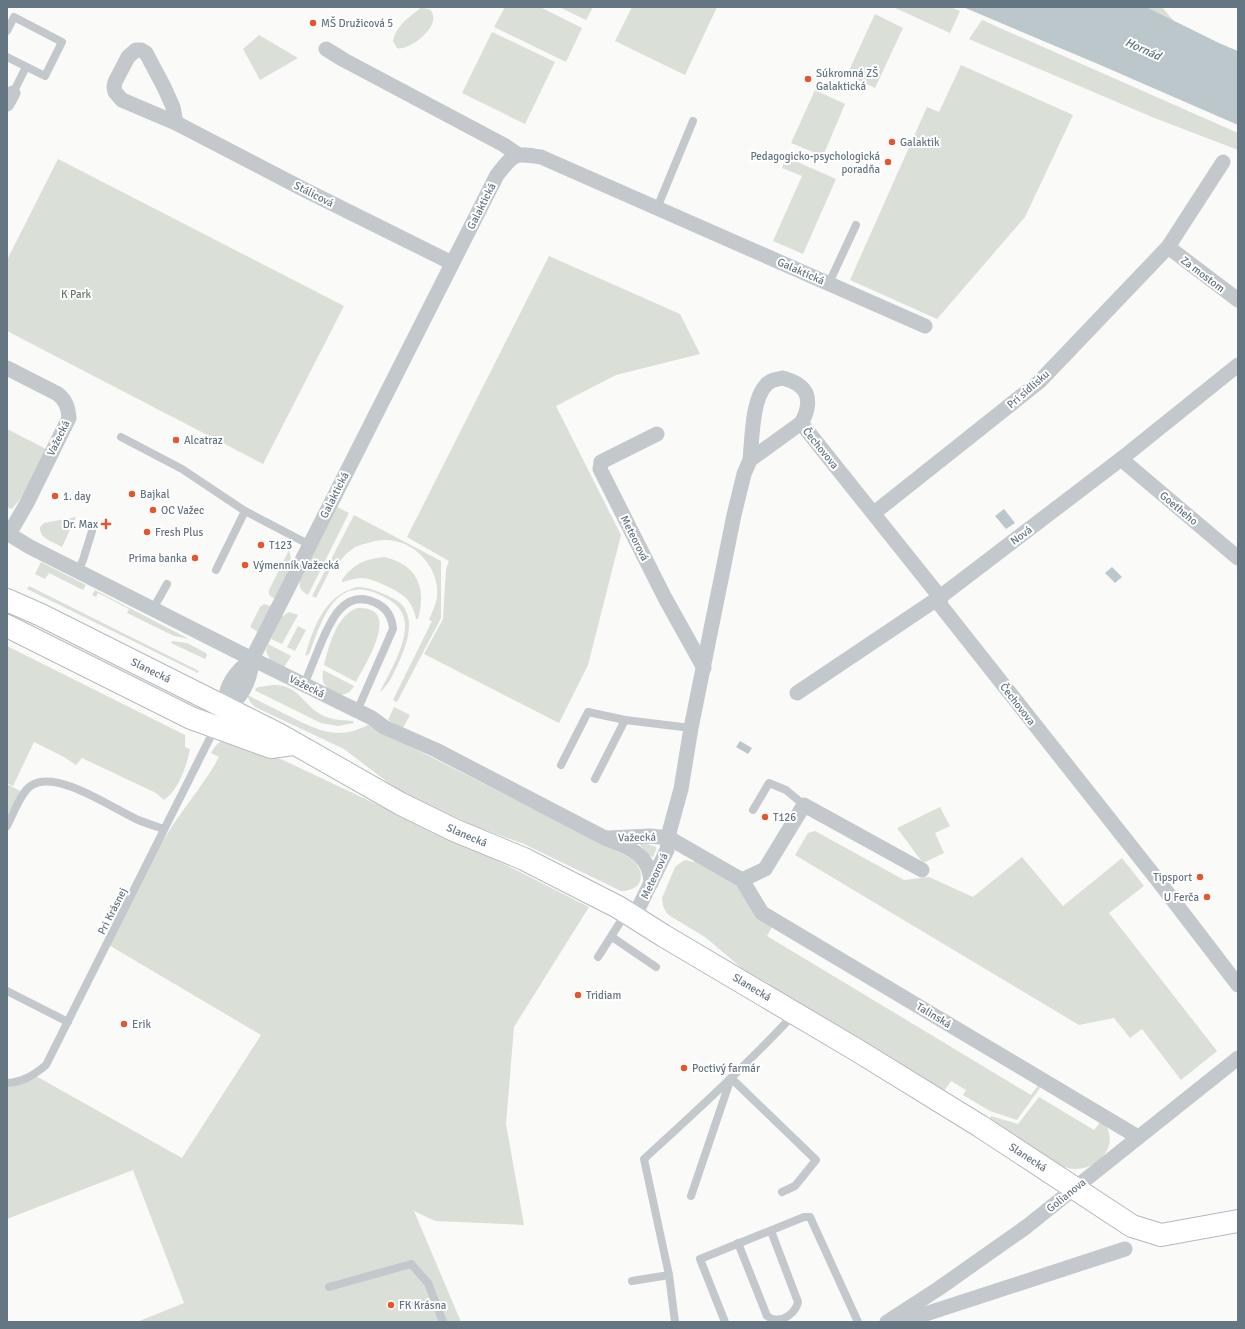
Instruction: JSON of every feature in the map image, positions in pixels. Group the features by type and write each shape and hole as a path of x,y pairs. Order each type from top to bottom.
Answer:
{"main road":[{"name":"Slanecká","path":"7,600 41,615 278,734 293,744 320,757 401,804 454,830 524,859 630,915 948,1106 1075,1187 1132,1226 1160,1235 1238,1221"},
{"path":"7,626 191,718 271,747 293,744"}],"street":[{"path":"326,49 504,145 517,154"},
{"name":"Stálicová","path":"176,123 173,107 146,53 141,50 136,50 128,57 114,82 115,92 122,100 176,123 305,190 452,263"},
{"name":"Galaktická","path":"216,727 226,708 226,692 238,670 252,659 497,174 511,158 517,154 541,157 925,326"},
{"name":"Pri sídlisku","path":"874,513 1039,382 1168,248 1223,162"},
{"name":"Za mostom","path":"1168,248 1238,300"},
{"name":"Nová","path":"797,693 940,597 1121,459 1238,365"},
{"name":"Važecká","path":"7,368 58,394 65,401 69,418 27,503 8,534 153,609 372,718 384,727 436,750 605,838 633,850 639,854 649,869 651,883"},
{"name":"Meteorová","path":"630,915 651,883 667,850 670,829 681,789 691,728 734,515 744,474 750,460 754,418 758,401 761,392 767,384 783,378 801,386 807,396 808,404 806,415 800,423 750,460"},
{"name":"Čechovova","path":"800,423 874,513 940,597 941,606 1238,984"},
{"name":"Meteorová","path":"657,434 601,462 600,469 669,605 704,668"},
{"name":"Goetheho","path":"1121,459 1238,558"},
{"path":"742,880 765,868 804,805 922,870"},
{"name":"Važecká","path":"605,838 650,836 669,838"},
{"name":"Talinská","path":"669,838 742,880 762,913 1138,1137"},
{"name":"Golianova","path":"887,1322 938,1289 1020,1231 1238,1058"},
{"path":"901,1322 1125,1248"}],"lane":[{"path":"7,31 14,17 62,42 45,76 7,57"},
{"path":"10,99 26,67"},
{"path":"657,208 693,121"},
{"path":"829,283 856,225"},
{"path":"121,437 182,469 245,511 310,545"},
{"path":"216,570 245,511"},
{"path":"78,571 92,531"},
{"path":"153,609 167,584"},
{"path":"304,685 330,624 337,612 345,604 357,598 364,598 379,604 385,608 391,616 393,629 357,711"},
{"path":"562,765 588,712 625,720 691,728"},
{"path":"595,779 625,720"},
{"name":"Pri Krásnej","path":"7,1083 16,1082 34,1075 46,1065 216,727"},
{"path":"7,826 26,790 32,784 42,781 58,782 98,798 136,820 164,829"},
{"path":"753,810 769,784 786,790 804,805"},
{"path":"598,957 612,937 615,928 630,915"},
{"path":"612,937 656,967"},
{"path":"7,991 68,1022"},
{"path":"675,1322 669,1275 644,1159 731,1078 794,1013"},
{"path":"731,1078 816,1160 795,1186 782,1192"},
{"path":"691,1196 731,1078"},
{"path":"724,1322 700,1259 804,1217 810,1216 858,1322"},
{"path":"738,1243 764,1311 767,1316 774,1320 782,1320 797,1308 798,1302 771,1231"},
{"path":"329,1287 410,1264 428,1283 443,1322"},
{"path":"632,1281 669,1275"}],"green space":[{"path":"505,7 540,7 582,28 566,62 494,27"},
{"path":"559,7 593,7 586,20"},
{"path":"632,7 717,7 685,75 615,41"},
{"path":"893,7 950,7 960,11 950,33"},
{"path":"1135,7 1162,7 1178,26"},
{"path":"421,8 429,9 433,15 433,22 430,29 409,46 397,48 393,41 397,31 404,22"},
{"path":"875,14 903,28 875,88 847,75"},
{"path":"982,20 1238,133 1238,150 1152,117 969,39"},
{"path":"492,32 555,62 525,124 462,93"},
{"path":"259,35 298,58 260,80 243,49"},
{"path":"961,65 1073,115 1025,217 937,319 850,280 927,107 939,112"},
{"path":"815,90 845,104 823,156 791,143"},
{"path":"786,157 836,179 803,254 773,241 802,176 782,168"},
{"name":"K Park","path":"58,159 344,306 263,464 7,331 7,260"},
{"path":"549,256 680,314 700,354 616,375 556,406 621,535 588,665 559,723 424,654 443,619 446,569 449,561 407,537"},
{"path":"7,429 52,452 12,509 7,507"},
{"path":"337,507 349,513 308,595 301,589 300,580"},
{"path":"354,515 441,561 441,618 397,702 393,700 432,621 429,620 437,597 435,578 432,570 420,554 413,548 395,541 378,541 359,545 348,552 341,559 334,571 330,570 316,598 312,596"},
{"path":"76,517 62,547 44,537 40,531 40,527 44,523"},
{"path":"289,550 291,566 275,599 269,595 269,590"},
{"path":"384,557 395,560 404,565 417,579 421,597 418,619 416,619 413,609 407,599 398,592 386,586 372,580 361,578 342,582 346,574 360,563 371,559"},
{"path":"41,562 86,585 83,590 49,573 45,579 35,574"},
{"path":"29,586 199,671 198,673 27,589"},
{"path":"357,587 372,590 397,600 406,611 408,619 408,634 404,650 386,686 380,692 400,650 405,632 403,615 397,605 386,598 369,591 355,590 344,594 334,602 327,613 309,654 305,656 312,634 328,605 336,597"},
{"path":"95,590 189,639 174,636 127,613 129,609 98,593 96,597 92,595"},
{"path":"264,604 271,606 258,632 250,627 260,607"},
{"path":"357,608 371,610 378,616 380,625 378,637 373,649 356,682 324,665 334,632 344,618"},
{"path":"289,612 298,615 282,644 271,639 281,617"},
{"path":"298,626 306,630 295,651 287,647"},
{"path":"172,641 187,643 206,653 207,655 205,659 171,643"},
{"path":"268,644 291,656 284,667 270,660 266,651"},
{"path":"7,646 185,735 185,747 190,749 189,755 178,784 169,796 164,800 156,793 82,758 76,765 64,757 34,742 13,786 7,783"},
{"path":"323,670 354,686 349,692 344,694 336,694 329,690 324,684"},
{"path":"273,685 288,688 294,691 314,710 324,716 353,721 354,723 338,726 321,723 256,691 255,689 258,687"},
{"path":"247,695 309,726 327,732 347,732 357,730 368,725 632,859 640,870 641,875 638,885 634,888 621,891 524,844 474,826 406,794 390,784 344,749 255,707 250,702"},
{"path":"394,707 410,715 403,728 388,720"},
{"path":"231,739 285,761 518,871 589,907 514,1027 506,1124 524,1225 435,1221 414,1211 461,1322 137,1322 184,1303 133,1170 7,1219 7,1084 34,1075 182,1158 261,1035 107,944 161,845 175,822 208,776 219,757 211,753 219,743 224,740"},
{"path":"7,784 20,791 7,816"},
{"path":"940,807 950,826 935,833 944,853 923,863 897,828"},
{"path":"815,831 904,880 929,877 973,897 1022,857 1063,906 1122,858 1144,886 1109,913 1217,1051 1181,1080 1142,1029 1130,1038 1114,1018 1079,1025 795,855 808,833"},
{"path":"644,843 656,847 653,857 650,856 640,845"},
{"path":"696,859 732,881 773,925 767,936 1031,1095 1040,1083 1042,1085 1017,1120 990,1111 963,1095 966,1090 951,1081 944,1091 914,1078 769,987 770,984 744,970 705,937 670,916 663,906 662,898 675,867 685,860 694,862"},
{"path":"1039,1097 1094,1130 1102,1120 1108,1130 1110,1141 1105,1154 1101,1159 1084,1168 1070,1169 1064,1167 1057,1164 990,1118 991,1116 1018,1124"}],"water":[{"name":"Hornád","path":"963,7 1146,7 1238,51 1238,125 1098,64"},
{"path":"1004,509 1015,523 1006,529 995,516"},
{"path":"1112,567 1122,577 1115,583 1105,573"},
{"path":"740,741 752,748 748,754 736,747"}],"place":[{"name":"MŠ Družicová 5","path":"313,23"},
{"name":"Súkromná ZŠ Galaktická","path":"808,79"},
{"name":"Galaktik","path":"892,142"},
{"name":"Pedagogicko-psychologická poradňa","path":"888,162"},
{"name":"Alcatraz","path":"176,440"},
{"name":"Bajkal","path":"132,494"},
{"name":"1. day","path":"55,496"},
{"name":"OC Važec","path":"153,510"},
{"name":"Dr. Max","path":"106,524"},
{"name":"Fresh Plus","path":"147,532"},
{"name":"T123","path":"261,545"},
{"name":"Prima banka","path":"195,558"},
{"name":"Výmenník Važecká","path":"245,565"},
{"name":"T126","path":"765,817"},
{"name":"Tipsport","path":"1200,877"},
{"name":"U Ferča","path":"1207,897"},
{"name":"Tridiam","path":"578,995"},
{"name":"Erik","path":"124,1024"},
{"name":"Poctivý farmár","path":"684,1068"},
{"name":"FK Krásna","path":"391,1305"}]}
